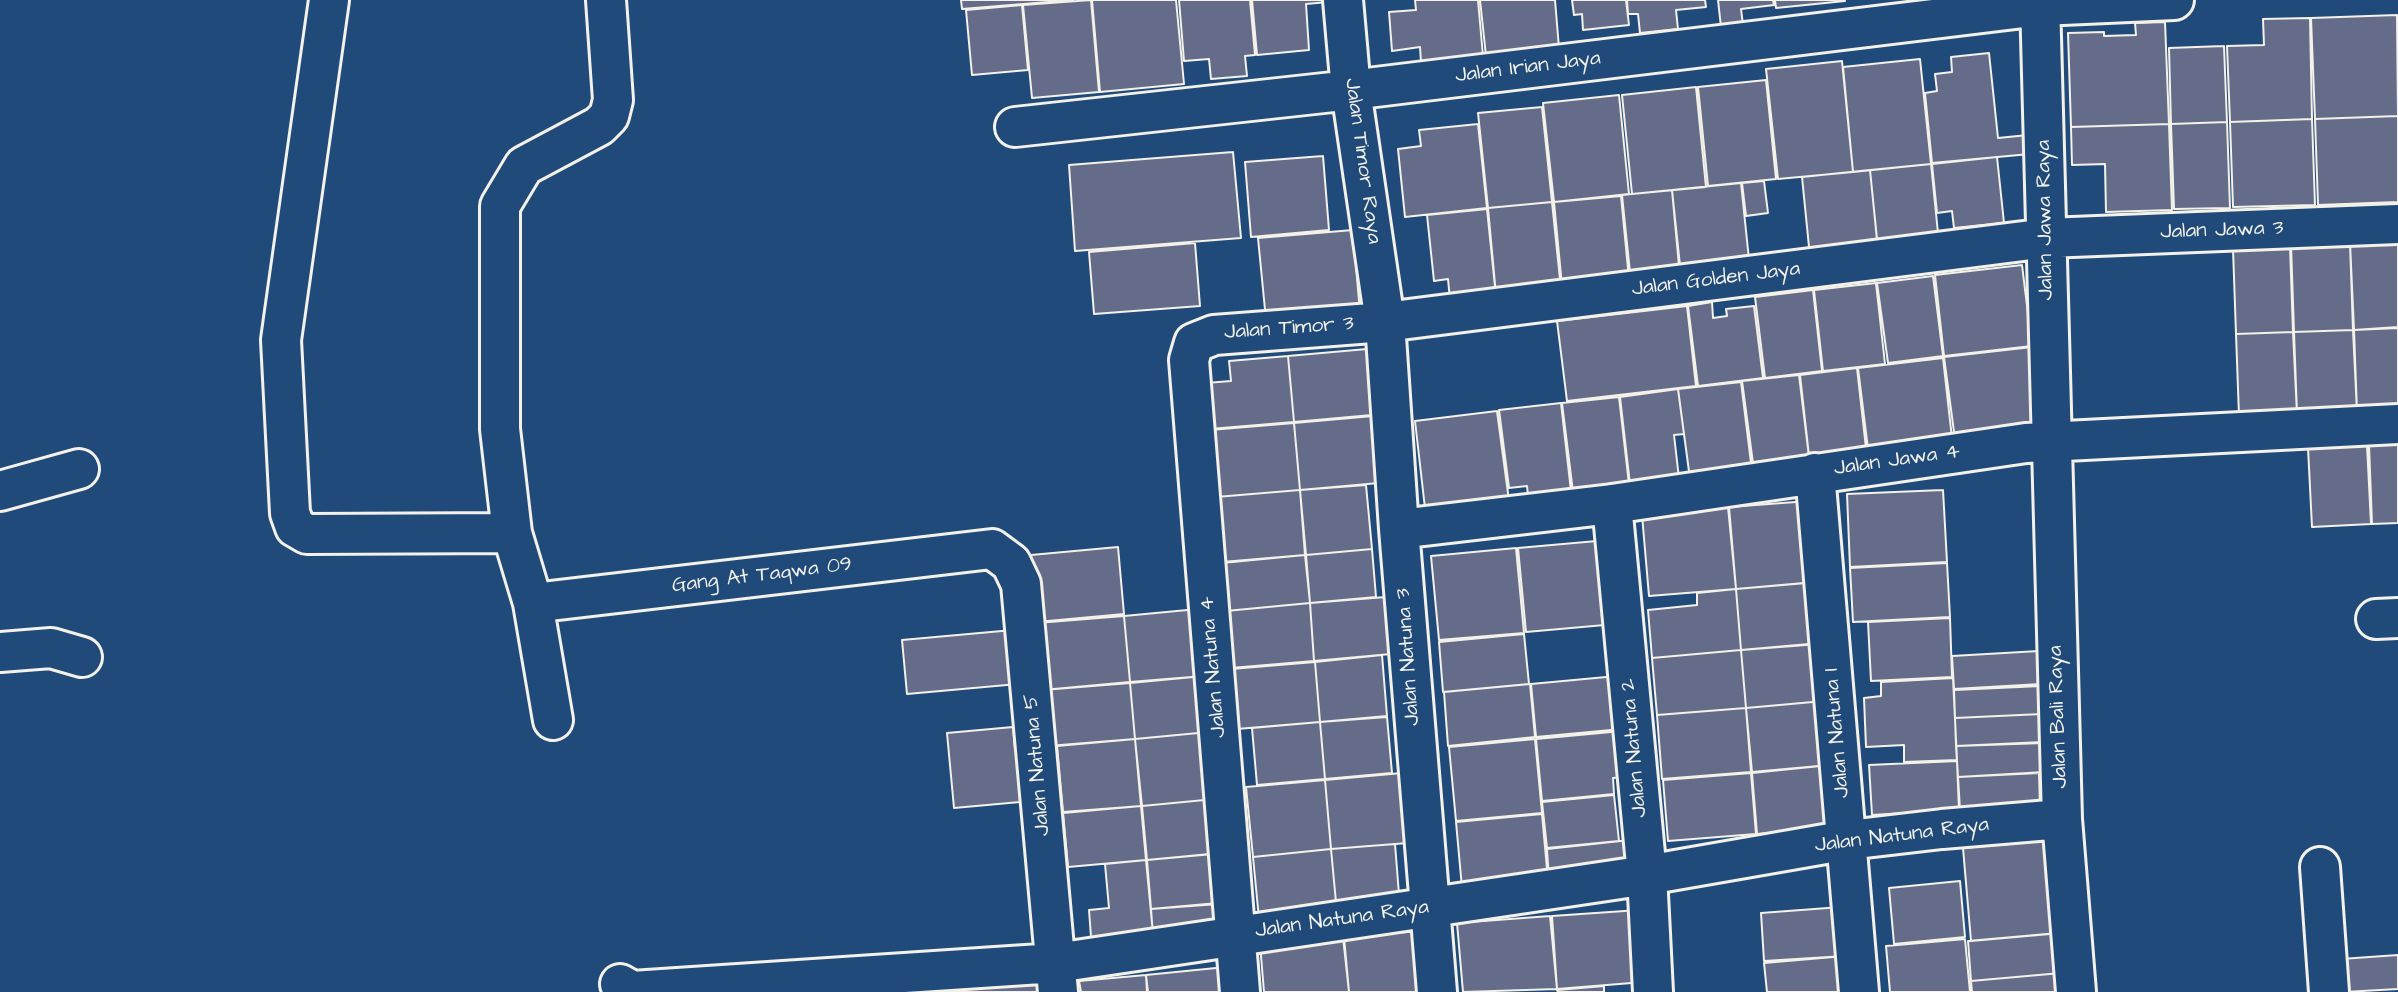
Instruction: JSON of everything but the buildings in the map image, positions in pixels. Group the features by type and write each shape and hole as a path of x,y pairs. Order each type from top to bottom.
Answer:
{"street":[{"path":"330,0 281,340 290,513 295,527 307,534 512,533"},
{"path":"553,720 533,603 512,533 500,429 500,206 524,166 599,126 609,116 613,100 606,0"},
{"name":"Jalan Timor Raya","path":"1343,0 1351,90 1385,322"},
{"name":"Jalan Irian Jaya","path":"1015,127 1351,90 2040,3 2174,0"},
{"name":"Jalan Jawa Raya","path":"2040,3 2051,441"},
{"name":"Jalan Jawa 3","path":"2047,238 2398,224"},
{"name":"Jalan Golden Jaya","path":"1385,322 2047,238"},
{"name":"Jalan Timor 3","path":"1194,343 1214,335 1385,322"},
{"name":"Jalan Natuna 3","path":"1385,322 1437,992"},
{"name":"Jalan Natuna 4","path":"1194,343 1189,360 1240,992"},
{"name":"Jalan Jawa 4","path":"1399,529 1612,504 2051,441 2398,425"},
{"name":"Jalan Bali Raya","path":"2051,441 2062,819 2076,992"},
{"path":"0,491 79,469"},
{"name":"Jalan Natuna I","path":"1815,473 1859,992"},
{"name":"Jalan Natuna 2","path":"1612,504 1647,875 1653,992"},
{"name":"Gang At Taqwa 09","path":"533,603 992,549"},
{"name":"Jalan Natuna 5","path":"992,549 1011,563 1021,584 1057,977"},
{"path":"0,652 51,648 82,657"},
{"name":"Jalan Natuna Raya","path":"620,984 632,991 1057,977 1235,936 1647,875 1848,840 2062,819"},
{"path":"2320,867 2329,992"}]}
